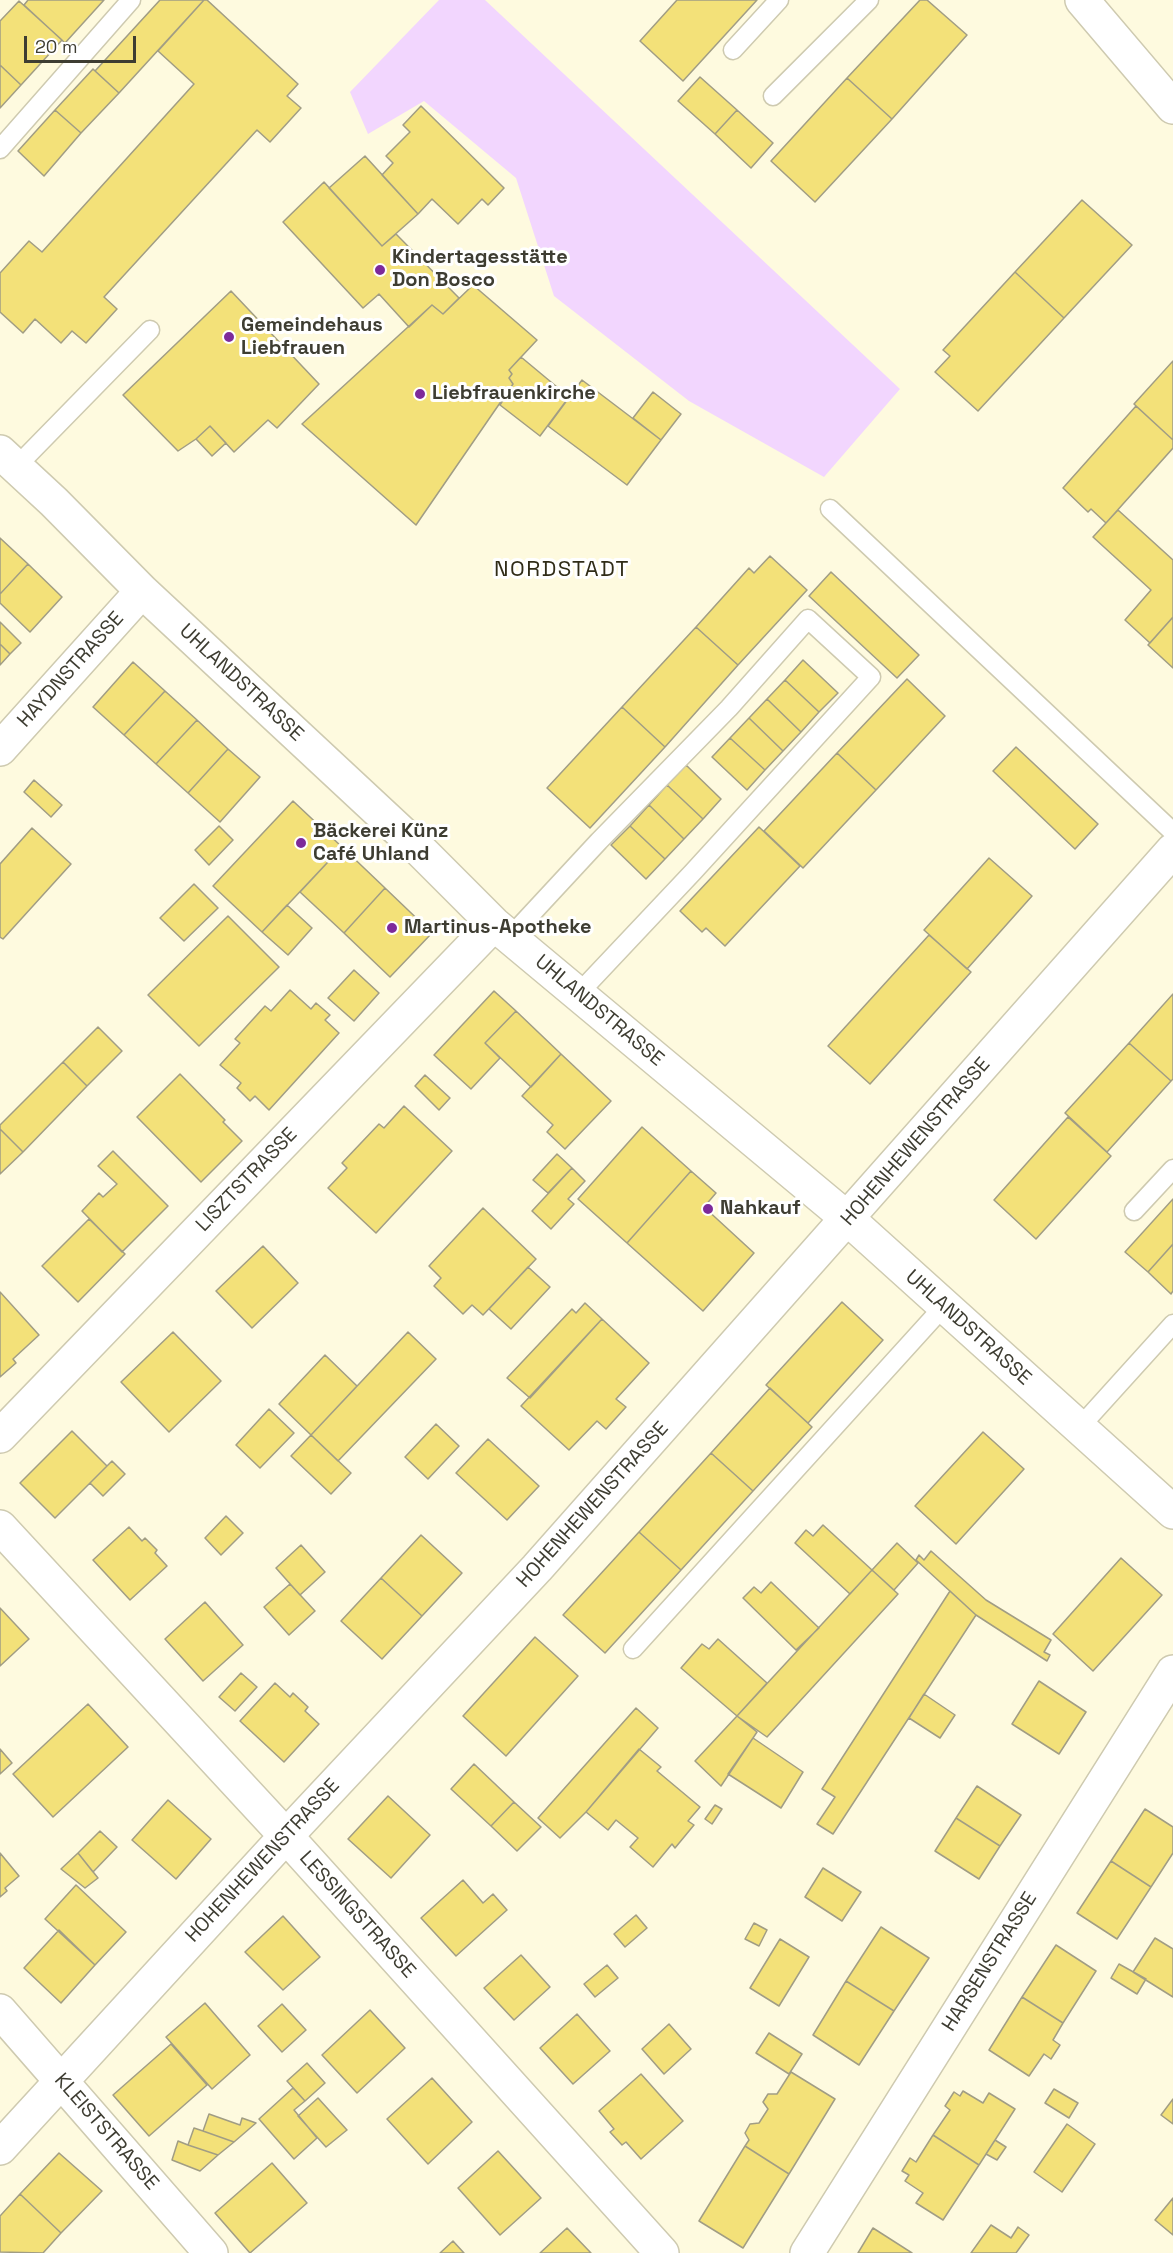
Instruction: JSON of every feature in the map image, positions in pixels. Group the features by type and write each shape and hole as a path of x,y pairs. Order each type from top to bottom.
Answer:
{"street":[{"path":"1082,0 1173,107"},
{"name":"UHLANDSTRASSE","path":"8,460 54,502 142,591 418,848 502,930 848,1219 1173,1512"},
{"name":"HAYDNSTRASSE","path":"0,749 142,591"},
{"name":"HOHENHEWENSTRASSE","path":"0,2148 61,2079 537,1568 1173,850"},
{"name":"LISZTSTRASSE","path":"0,1436 502,930"},
{"name":"LESSINGSTRASSE","path":"0,1527 286,1836 662,2253"},
{"name":"HARSENSTRASSE","path":"807,2253 1173,1672"},
{"name":"KLEISTSTRASSE","path":"0,2011 211,2253"}],"lane":[{"path":"0,149 131,0"},
{"path":"733,50 779,0"},
{"path":"773,96 869,0"},
{"name":"UHLANDSTRASSE","path":"8,460 150,330"},
{"path":"830,509 1173,832"},
{"path":"502,930 599,841 729,708 808,619 871,676 693,872 578,994"},
{"path":"1134,1211 1173,1169"},
{"path":"633,1649 944,1306"},
{"path":"1079,1428 1173,1324"}],"shaded area":[{"path":"439,0 485,0 900,389 824,477 689,401 554,296 516,178 424,101 368,134 350,92"}],"building":[{"path":"28,0 104,0 65,43 24,5"},
{"path":"160,0 204,0 119,93 95,71"},
{"path":"204,0 207,0 298,84 287,96 301,108 270,142 257,130 104,297 117,309 86,343 72,331 61,343 35,319 23,333 0,312 0,273 29,241 42,252 194,84 158,51"},
{"path":"677,0 757,0 683,81 640,41"},
{"path":"920,0 927,0 967,35 892,119 847,78"},
{"path":"19,1 62,40 21,85 0,65 0,21"},
{"path":"0,65 21,85 0,108"},
{"path":"93,69 119,93 81,133 55,110"},
{"path":"700,77 737,110 715,134 678,101"},
{"path":"847,78 892,119 815,202 771,161"},
{"path":"421,106 504,188 488,205 482,199 458,224 432,199 418,214 382,175 393,163 386,156 410,132 403,125"},
{"path":"55,110 81,133 44,176 18,151"},
{"path":"737,110 773,143 751,168 715,134"},
{"path":"365,156 418,214 382,246 329,188"},
{"name":"Kindertagesstätte Don Bosco","path":"324,182 382,246 396,234 459,298 443,314 432,305 409,327 379,294 363,308 283,222"},
{"path":"1082,200 1132,245 1064,318 1015,272"},
{"path":"1015,272 1064,318 978,411 935,372 950,356 943,350"},
{"name":"Liebfrauenkirche","path":"473,285 537,340 509,370 512,374 509,378 513,384 416,525 302,424 432,305 443,314"},
{"name":"Gemeindehaus Liebfrauen","path":"231,291 319,384 277,428 268,420 234,452 210,426 178,451 123,395"},
{"path":"521,357 569,397 540,436 500,405 513,384 509,378 512,374 509,370"},
{"path":"1173,361 1173,440 1134,404"},
{"path":"582,380 661,440 627,485 548,426"},
{"path":"653,392 681,414 661,440 633,418"},
{"path":"1136,406 1173,440 1173,448 1106,523 1091,509 1088,512 1063,488"},
{"path":"210,426 226,443 212,456 196,439"},
{"path":"1118,510 1173,560 1173,617 1150,643 1125,620 1151,590 1093,537"},
{"path":"0,538 28,564 0,594"},
{"path":"770,556 807,590 738,665 696,627 749,568 754,573"},
{"path":"28,564 62,597 30,632 0,603 0,594"},
{"path":"831,572 919,655 897,678 809,596"},
{"path":"1173,617 1173,668 1148,645"},
{"path":"0,622 21,643 10,654 0,644"},
{"path":"696,627 738,665 665,747 622,707"},
{"path":"0,644 10,654 0,665"},
{"path":"803,660 838,693 819,712 785,680"},
{"path":"133,662 165,691 124,735 93,707"},
{"path":"907,679 945,716 876,790 837,753"},
{"path":"785,680 819,712 801,732 767,699"},
{"path":"165,691 197,720 156,764 124,735"},
{"path":"767,699 801,732 783,751 749,718"},
{"path":"622,707 665,747 590,828 547,788"},
{"path":"749,718 783,751 765,770 730,738"},
{"path":"197,720 228,749 188,793 156,764"},
{"path":"730,738 765,770 747,790 712,757"},
{"path":"1016,747 1098,824 1075,849 993,771"},
{"path":"228,749 260,777 220,822 188,793"},
{"path":"837,753 876,790 803,868 764,831"},
{"path":"686,765 721,799 703,819 667,785"},
{"path":"34,780 62,805 51,817 24,792"},
{"path":"667,785 703,819 684,839 649,805"},
{"path":"293,801 342,847 262,932 213,886"},
{"path":"649,805 684,839 665,859 630,826"},
{"path":"219,826 233,840 209,865 195,850"},
{"path":"630,826 665,859 646,879 611,845"},
{"path":"759,827 800,866 725,946 706,928 702,932 680,911"},
{"path":"32,828 71,864 3,939 0,937 0,864"},
{"path":"342,847 385,888 344,933 300,892"},
{"path":"989,858 1032,896 967,969 924,930"},
{"path":"194,884 218,908 184,941 160,918"},
{"path":"385,888 432,933 390,977 344,933"},
{"path":"287,905 312,928 288,955 262,932"},
{"path":"228,916 279,967 199,1046 148,995"},
{"path":"929,935 971,972 870,1084 828,1046"},
{"path":"354,970 379,993 354,1021 328,998"},
{"path":"290,990 311,1009 316,1003 330,1015 325,1020 339,1033 269,1110 255,1096 250,1101 237,1088 241,1083 220,1065 240,1043 235,1039 265,1006 271,1011"},
{"path":"494,991 516,1011 485,1043 500,1058 471,1089 434,1055"},
{"path":"1173,994 1173,1079 1171,1081 1129,1043"},
{"path":"516,1011 561,1054 531,1087 485,1043"},
{"path":"98,1027 122,1051 87,1086 63,1062"},
{"path":"1129,1043 1171,1081 1107,1152 1065,1113"},
{"path":"561,1054 611,1101 565,1149 547,1132 553,1125 522,1096"},
{"path":"63,1062 87,1086 23,1152 0,1129 0,1125"},
{"path":"180,1074 242,1141 201,1182 137,1117"},
{"path":"425,1075 450,1098 439,1110 415,1086"},
{"path":"404,1106 452,1151 376,1233 328,1188 347,1168 342,1163 379,1124 384,1128"},
{"path":"1068,1117 1111,1156 1036,1239 994,1200"},
{"path":"642,1127 691,1171 627,1243 578,1199"},
{"path":"0,1129 23,1152 0,1174"},
{"path":"113,1151 168,1206 122,1252 82,1211 99,1193 103,1197 117,1184 98,1166"},
{"path":"557,1154 572,1168 548,1193 533,1180"},
{"path":"572,1168 585,1181 568,1199 574,1204 551,1229 532,1211"},
{"path":"691,1171 716,1193 704,1207 754,1253 703,1311 627,1243"},
{"path":"1173,1199 1173,1244 1148,1272 1125,1252"},
{"path":"483,1208 536,1259 483,1315 472,1305 463,1314 434,1286 441,1278 429,1266"},
{"path":"89,1219 125,1254 78,1302 42,1266"},
{"path":"1173,1244 1173,1291 1171,1294 1148,1272"},
{"path":"263,1246 298,1283 252,1328 216,1291"},
{"path":"528,1267 550,1287 511,1329 489,1309"},
{"path":"0,1292 39,1335 13,1359 16,1363 0,1377"},
{"path":"842,1302 883,1340 808,1423 766,1385"},
{"path":"585,1303 602,1319 530,1398 507,1378 572,1309 576,1313"},
{"path":"602,1319 649,1363 616,1399 626,1407 606,1429 597,1421 569,1450 521,1406"},
{"path":"173,1332 221,1381 169,1432 121,1382"},
{"path":"408,1332 436,1359 338,1461 311,1435"},
{"path":"325,1355 357,1386 311,1435 279,1404"},
{"path":"770,1388 812,1427 753,1491 711,1453"},
{"path":"269,1409 294,1433 260,1468 236,1445"},
{"path":"436,1424 459,1446 428,1479 405,1457"},
{"path":"72,1431 107,1466 55,1518 20,1483"},
{"path":"983,1432 1024,1469 956,1544 915,1506"},
{"path":"311,1435 351,1473 331,1494 291,1456"},
{"path":"488,1439 539,1486 507,1520 456,1473"},
{"path":"711,1453 753,1491 681,1570 639,1532"},
{"path":"112,1461 125,1474 103,1496 90,1483"},
{"path":"226,1516 243,1533 221,1555 205,1538"},
{"path":"823,1525 872,1570 850,1594 795,1543 806,1530 813,1536"},
{"path":"129,1527 142,1541 145,1538 157,1550 155,1553 167,1566 130,1600 93,1560"},
{"path":"639,1532 681,1570 605,1653 563,1615"},
{"path":"421,1535 462,1573 422,1616 381,1578"},
{"path":"897,1543 918,1563 894,1590 872,1570"},
{"path":"301,1545 325,1572 300,1595 276,1568"},
{"path":"931,1551 986,1600 1051,1640 1044,1652 1050,1655 1047,1661 976,1615 916,1560 919,1555 924,1560"},
{"path":"1121,1558 1162,1595 1093,1671 1053,1634"},
{"path":"872,1570 898,1594 767,1737 737,1716"},
{"path":"381,1578 422,1616 382,1659 341,1621"},
{"path":"771,1582 819,1628 796,1650 743,1598 754,1587 761,1593"},
{"path":"290,1584 315,1611 289,1635 264,1607"},
{"path":"950,1591 976,1615 833,1834 817,1824 835,1797 822,1789"},
{"path":"205,1602 243,1645 203,1681 165,1639"},
{"path":"0,1608 29,1639 0,1666"},
{"path":"535,1637 578,1676 506,1756 463,1716"},
{"path":"718,1639 767,1683 737,1716 681,1668 702,1644 709,1649"},
{"path":"241,1673 257,1687 235,1711 219,1697"},
{"path":"1039,1681 1086,1712 1059,1754 1012,1724"},
{"path":"275,1683 290,1697 293,1693 308,1707 305,1711 319,1724 284,1762 240,1721"},
{"path":"924,1694 955,1715 940,1738 909,1718"},
{"path":"88,1704 128,1747 53,1817 13,1774"},
{"path":"636,1708 658,1728 586,1812 560,1838 538,1818"},
{"path":"737,1716 757,1732 721,1786 695,1761"},
{"path":"753,1738 803,1772 781,1808 728,1774"},
{"path":"0,1749 12,1763 0,1774"},
{"path":"639,1749 661,1767 657,1771 700,1807 688,1821 694,1825 675,1848 672,1844 653,1867 630,1847 638,1838 616,1820 608,1830 586,1812"},
{"path":"474,1764 514,1802 491,1826 451,1789"},
{"path":"977,1786 1021,1815 1000,1846 956,1818"},
{"path":"388,1796 430,1835 391,1878 348,1839"},
{"path":"168,1800 211,1839 176,1879 132,1840"},
{"path":"514,1802 541,1827 517,1851 491,1826"},
{"path":"715,1805 722,1809 712,1824 705,1819"},
{"path":"1145,1809 1173,1827 1173,1853 1151,1887 1111,1861"},
{"path":"956,1818 1000,1846 979,1879 935,1851"},
{"path":"100,1831 117,1847 93,1872 78,1853"},
{"path":"0,1853 19,1876 5,1888 7,1891 0,1897"},
{"path":"78,1853 98,1878 85,1888 61,1869"},
{"path":"1111,1861 1151,1887 1117,1939 1077,1913"},
{"path":"823,1868 861,1892 842,1921 805,1897"},
{"path":"463,1880 483,1903 493,1894 507,1910 456,1956 421,1918"},
{"path":"76,1885 126,1932 95,1965 45,1919"},
{"path":"636,1915 647,1928 625,1947 614,1934"},
{"path":"283,1916 320,1957 283,1990 245,1952"},
{"path":"754,1923 767,1930 759,1946 745,1939"},
{"path":"881,1927 929,1958 894,2011 846,1981"},
{"path":"59,1930 95,1965 61,2003 24,1968"},
{"path":"1155,1938 1173,1949 1173,1997 1133,1972"},
{"path":"780,1939 809,1957 779,2006 750,1988"},
{"path":"1056,1945 1096,1971 1063,2023 1022,1997"},
{"path":"521,1955 550,1987 514,2020 484,1988"},
{"path":"1119,1964 1146,1979 1137,1994 1111,1978"},
{"path":"607,1965 618,1978 595,1997 584,1984"},
{"path":"846,1981 894,2011 859,2065 813,2035"},
{"path":"1022,1997 1063,2023 1053,2040 1060,2045 1051,2059 1044,2054 1029,2076 989,2050"},
{"path":"205,2003 250,2055 212,2089 166,2037"},
{"path":"282,2004 306,2030 282,2052 258,2026"},
{"path":"370,2010 405,2048 357,2093 322,2055"},
{"path":"577,2014 610,2051 573,2084 540,2048"},
{"path":"669,2024 691,2049 664,2074 642,2049"},
{"path":"769,2033 802,2054 789,2074 756,2053"},
{"path":"171,2044 207,2085 149,2136 113,2095"},
{"path":"307,2063 325,2083 305,2101 287,2081"},
{"path":"791,2072 835,2099 789,2174 745,2146 749,2140 745,2133 750,2124 759,2123 768,2109 763,2102 768,2094 777,2094"},
{"path":"641,2074 683,2121 641,2159 626,2142 622,2145 610,2132 614,2129 599,2111"},
{"path":"432,2078 472,2122 428,2164 387,2119"},
{"path":"293,2088 305,2101 294,2110 317,2138 294,2159 259,2119"},
{"path":"1054,2089 1078,2103 1069,2118 1045,2103"},
{"path":"963,2091 983,2103 989,2093 1015,2109 979,2165 933,2135 950,2110 945,2106 954,2092 960,2096"},
{"path":"318,2098 347,2130 326,2147 298,2116"},
{"path":"1173,2099 1173,2124 1161,2115"},
{"path":"209,2114 240,2125 242,2118 256,2123 234,2142 203,2131"},
{"path":"1067,2124 1095,2144 1062,2192 1034,2172"},
{"path":"194,2128 234,2142 218,2155 188,2145"},
{"path":"933,2135 979,2165 943,2220 916,2203 923,2193 905,2181 909,2175 902,2171 910,2158 916,2162"},
{"path":"995,2140 1006,2147 997,2160 986,2154"},
{"path":"178,2141 218,2155 200,2171 172,2160"},
{"path":"745,2146 789,2174 743,2248 699,2221"},
{"path":"498,2151 541,2198 500,2235 458,2188"},
{"path":"59,2153 102,2191 61,2233 20,2194"},
{"path":"272,2163 307,2203 250,2253 215,2213"},
{"path":"20,2194 61,2233 43,2253 0,2252 0,2216"},
{"path":"1173,2198 1173,2235 1155,2220"},
{"path":"991,2225 1011,2238 1018,2227 1029,2235 1016,2253 971,2253"},
{"path":"567,2228 591,2253 540,2253"},
{"path":"873,2228 912,2253 858,2253"},
{"path":"453,2241 464,2253 440,2253"}],"place":[{"name":"Kindertagesstätte Don Bosco","path":"380,270"},
{"name":"Gemeindehaus Liebfrauen","path":"229,337"},
{"name":"Liebfrauenkirche","path":"420,394"},
{"name":"Bäckerei Künz Café Uhland","path":"301,843"},
{"name":"Martinus-Apotheke","path":"392,928"},
{"name":"Nahkauf","path":"708,1209"}],"district":[{"name":"NORDSTADT","path":"562,570"}]}
